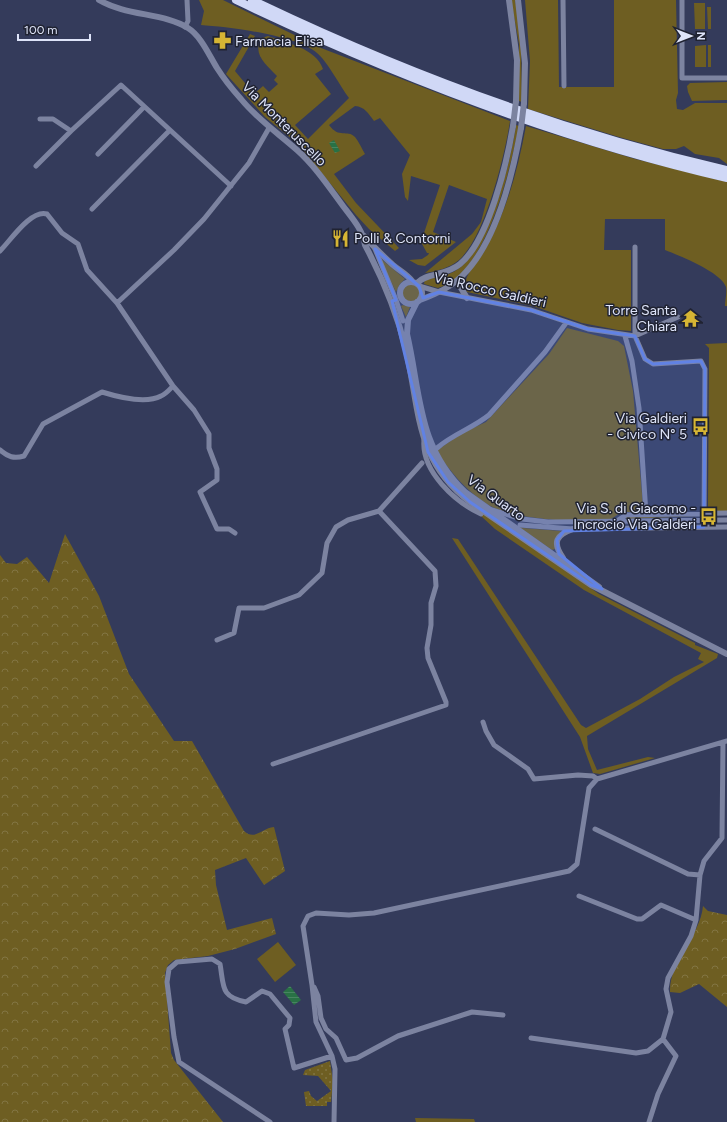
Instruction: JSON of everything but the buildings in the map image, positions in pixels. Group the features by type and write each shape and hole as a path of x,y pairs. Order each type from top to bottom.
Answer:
{"highway":[{"path":"236,0 320,39 478,103 580,138 727,178"},
{"path":"252,0 364,51 507,106 604,138 727,170"}],"street":[{"name":"Via Monteruscello","path":"99,0 118,9 174,22 185,27 198,38 226,82 269,128 298,150 316,171 364,236 366,245 396,300 424,440"},
{"path":"185,27 188,21 187,0"},
{"path":"408,275 441,275 456,267 464,260 474,246 498,191 513,126 516,100 517,60 509,3 504,0"},
{"path":"396,300 408,304 418,301 439,292 462,277 477,257 499,212 514,166 524,103 526,63 518,0"},
{"path":"563,0 564,86"},
{"path":"682,0 682,78 727,78"},
{"path":"36,166 121,84 144,107 231,186"},
{"path":"98,154 144,107"},
{"path":"40,119 53,119 72,131"},
{"path":"116,303 190,234 249,163 269,128"},
{"path":"92,209 170,130"},
{"path":"0,251 31,218 40,213 48,214 62,233 78,244 87,270 116,303 174,386 194,410 209,434 209,448 217,469 217,480 200,492 217,529 229,529 235,533"},
{"path":"364,236 375,249 416,283 422,292 418,301"},
{"path":"635,246 635,336 645,359 650,363 656,364 699,360 704,365 704,527"},
{"path":"375,249 403,321"},
{"path":"396,300 403,284 416,283 426,276"},
{"path":"462,277 461,288 467,298"},
{"name":"Via Rocco Galdieri","path":"416,283 439,292 531,310 566,323 625,336 635,336"},
{"name":"Via Quarto","path":"418,301 410,316 407,329 422,417 428,438 439,461 451,478 465,492 602,589"},
{"path":"635,336 678,318"},
{"path":"437,448 461,431 479,423 489,414 545,352 566,323"},
{"path":"625,336 631,355 637,394 646,514"},
{"path":"0,450 5,455 16,458 24,456 43,424 102,392 120,398 143,399 161,396 174,386"},
{"path":"424,440 423,448 426,460 436,477 462,503 481,514"},
{"name":"Via Quarto","path":"424,440 428,452 441,474 463,497 591,585 602,589 727,654"},
{"path":"217,640 234,633 239,608 264,608 303,592 322,573 327,542 336,527 348,520 379,511 422,463"},
{"path":"492,510 522,518 548,522 727,520"},
{"path":"273,764 446,705 428,658 427,648 431,625 431,603 436,586 435,571 379,511"},
{"path":"615,522 626,515 727,513"},
{"path":"520,525 573,529 727,527"},
{"path":"564,561 558,550 557,540 564,531 573,529"},
{"path":"483,722 494,745 528,769 534,779 578,775 593,776 597,779"},
{"path":"334,1122 336,1076 332,1056 317,1028 303,926 304,921 312,914 349,915 374,913 572,870 577,864 589,788 597,779 725,741 722,838 704,861 700,875 696,920 691,936 668,978 666,989 671,1012 663,1039 648,1051 636,1053 531,1038"},
{"path":"595,829 688,874 700,875"},
{"path":"579,896 639,919 661,906 696,920"},
{"path":"270,1122 179,1062 174,1037 167,982 167,973 171,966 177,962 212,959 220,964 225,992 229,997 246,1002 262,991 270,994 290,1018 289,1025 285,1029 294,1068 332,1056"},
{"path":"312,985 318,996 321,1018 326,1029 336,1038 346,1060 357,1058 398,1036 472,1012 503,1015"},
{"path":"649,1122 658,1094 676,1056 663,1039"}],"highlighted area":[{"path":"375,249 419,286 423,298 439,292 531,310 588,329 635,336 645,359 653,364 701,361 705,369 704,527 564,531 557,540 559,554 602,589 591,585 470,502 448,482 428,452 392,301 396,300"}],"green space":[{"path":"199,0 223,0 321,48 510,121 499,174 485,215 468,249 459,260 443,269 425,273 472,234 481,222 487,199 449,185 433,232 456,242 425,266 418,265 409,260 422,259 429,253 427,253 421,242 440,185 411,176 408,201 405,197 402,174 410,155 380,118 374,121 364,109 355,106 329,125 336,132 349,134 355,137 365,154 334,174 356,203 399,248 395,251 369,229 356,215 298,144 265,117 226,74 250,34 255,36 235,71 254,94 263,86 269,92 278,84 274,80 277,76 259,54 258,49 262,38 268,36 300,47 314,56 323,69 315,74 331,94 295,125 308,139 349,98 325,62 317,53 294,41 262,33 201,25 204,11"},
{"path":"511,0 515,0 521,45 522,102 519,101 519,44"},
{"path":"525,0 558,0 559,87 614,87 614,0 676,0 677,109 683,110 695,103 727,103 727,164 719,158 695,154 684,146 676,149 663,149 528,109 530,61"},
{"path":"694,3 705,3 705,29 695,29"},
{"path":"707,7 711,7 711,29 708,29"},
{"path":"706,45 706,67 695,67 695,46"},
{"path":"708,45 711,45 711,67 708,67"},
{"path":"727,82 727,100 692,101 688,92 687,86 690,83"},
{"path":"516,125 519,126 502,192 494,218 483,242 470,263 455,279 438,288 424,284 425,279 445,276 462,266 482,239 498,200"},
{"path":"526,126 635,159 727,182 727,306 725,306 726,287 723,281 699,265 665,250 665,219 605,219 604,250 631,250 631,331 582,323 533,306 467,292 465,287 468,276 485,250 506,205"},
{"path":"380,258 405,279 400,284 396,292"},
{"path":"411,284 417,287 420,293 417,299 411,302 405,299 402,293 405,287"},
{"path":"403,305 410,307 406,317 401,306"},
{"path":"567,328 618,341 624,346 633,391 643,505 639,512 623,512 608,520 595,521 546,519 512,514 487,504 479,499 465,487 436,451 462,433 486,422 549,354"},
{"path":"727,343 727,511 710,511 708,507 709,348 705,344"},
{"path":"482,513 599,594 695,643 695,645 718,654 717,658 587,736 588,749 597,770 648,757 655,758 600,774 593,773 580,737 452,538 458,539 581,725 586,728 640,699 674,677 704,662 698,659 701,653 584,590 495,529 481,516"},
{"path":"698,516 626,519 626,517"},
{"path":"520,525 523,528 561,531 555,539 555,549 552,550 519,527"},
{"path":"65,534 99,596 129,674 174,741 192,741 244,831 252,835 274,827 285,871 264,885 246,858 215,870 216,885 227,930 272,918 276,934 235,949 208,956 174,960 168,965 165,973 171,1053 174,1060 223,1122 0,1122 0,555 6,563 17,564 27,557 49,583"},
{"path":"703,906 708,911 727,915 727,1007 699,984 680,993 670,992 674,970 701,917"},
{"path":"278,942 296,965 275,982 257,959"},
{"path":"330,1061 333,1081 331,1102 327,1102 327,1106 306,1106 304,1092 309,1091 311,1096 317,1101 331,1091 318,1076 303,1075 305,1070"},
{"path":"415,1118 474,1119 475,1122 416,1122"}],"shaded area":[{"path":"334,140 340,151 335,153 329,143"},
{"path":"290,986 301,1000 294,1005 283,992"}],"place":[{"name":"Farmacia Elisa","path":"222,41"},
{"name":"Polli & Contorni","path":"341,238"},
{"name":"Torre Santa Chiara","path":"690,318"},
{"name":"Via Galdieri - Civico N° 5","path":"700,426"},
{"name":"Via S. di Giacomo - Incrocio Via Galderi","path":"709,516"}]}
